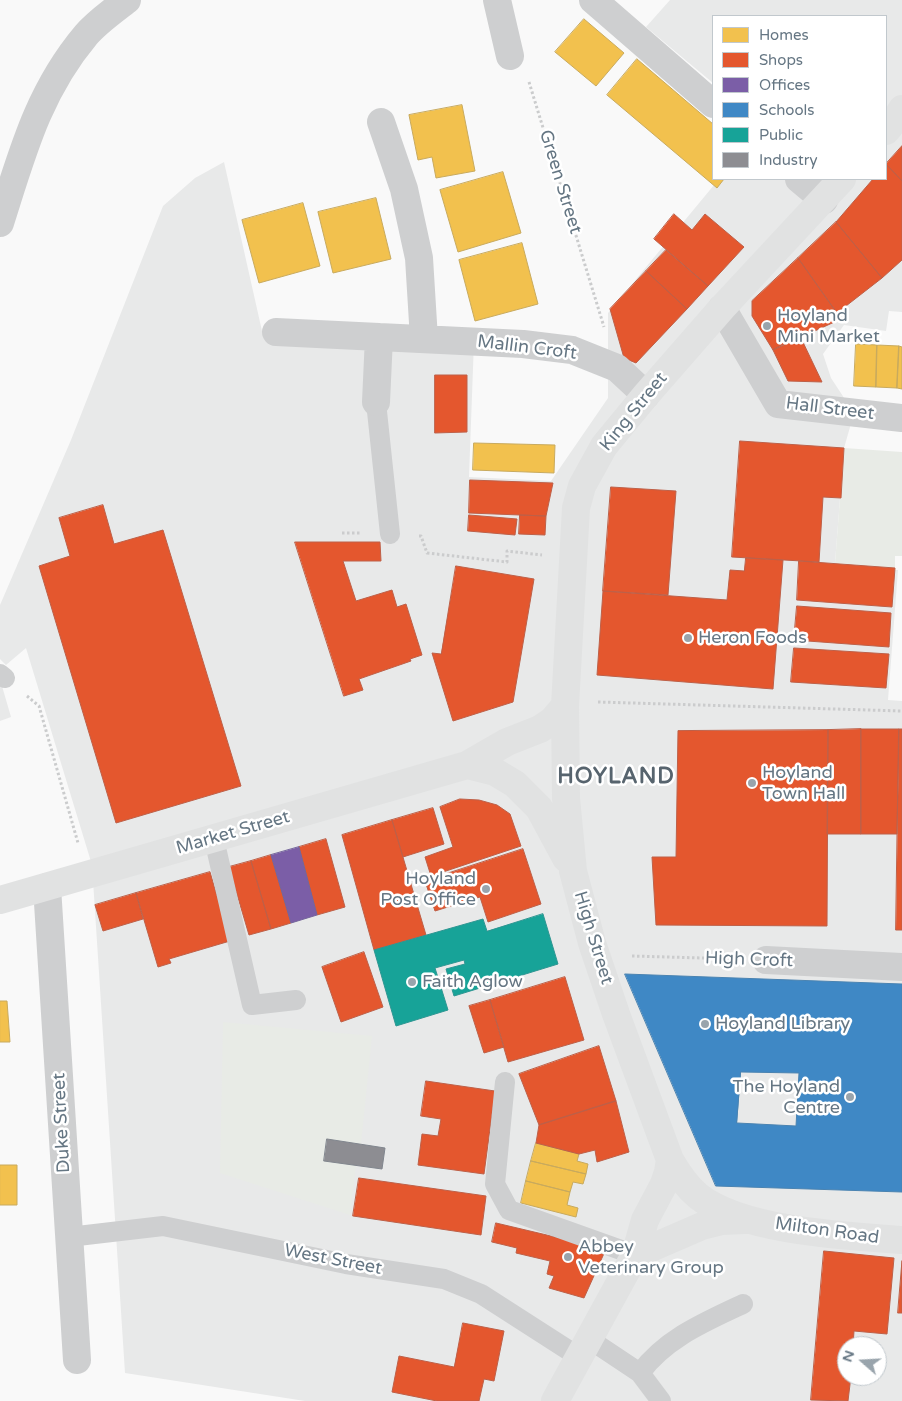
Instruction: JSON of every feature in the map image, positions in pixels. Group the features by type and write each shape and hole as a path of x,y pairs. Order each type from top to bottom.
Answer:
{"main road":[{"name":"King Street","path":"565,704 576,508 582,486 604,446 646,395 722,308 841,180"},
{"name":"Market Street","path":"0,900 467,765 507,742 540,729 552,721 565,704"},
{"name":"High Street","path":"565,704 566,798 573,871 596,955 670,1160 682,1180 712,1206 751,1220"},
{"path":"467,765 495,772 514,784 539,808 573,871"},
{"path":"555,1401 635,1255 646,1220 664,1184 670,1160"},
{"path":"635,1255 702,1226 722,1221 751,1220"},
{"name":"Milton Road","path":"751,1220 850,1237 902,1240"}],"street":[{"path":"0,223 32,126 55,77 87,34 127,0"},
{"path":"497,0 510,56"},
{"path":"593,0 712,103"},
{"path":"381,122 404,190 419,258 424,339"},
{"path":"800,180 824,200"},
{"name":"Hall Street","path":"722,308 778,404 902,418"},
{"name":"Mallin Croft","path":"276,332 523,344 572,350 616,368 646,395"},
{"path":"376,402 379,337"},
{"name":"Duke Street","path":"47,887 77,1360"},
{"name":"High Croft","path":"766,960 902,966"}],"lane":[{"path":"376,402 390,534"},
{"path":"214,838 252,1006 296,1000"},
{"path":"505,1082 495,1184 509,1210 635,1255"},
{"name":"West Street","path":"69,1237 163,1226 346,1264 444,1280 481,1294 584,1348 640,1373"},
{"path":"660,1401 640,1373 647,1363 666,1345 693,1328 743,1304"}],"path":[{"name":"Green Street","path":"510,56 527,74 616,368"},
{"path":"342,532 420,536 427,553 507,562 507,551 573,558"},
{"path":"2,676 39,706 87,875"},
{"path":"565,704 902,711"},
{"name":"High Croft","path":"596,955 766,960"}],"shaded area":[{"path":"670,0 902,0 902,312 889,311 886,331 844,325 823,354 831,378 854,413 844,448 835,563 895,568 895,570 898,570 888,700 902,701 902,1401 305,1401 125,1373 92,865 26,648 6,665 0,659 0,605 71,440 163,206 195,178 224,162 262,331 474,341 469,477 551,481 608,398 608,313 718,180 887,180 887,15 712,15 712,82 646,27"},
{"path":"844,448 902,452 902,556 895,556 895,568 835,563"},
{"path":"0,686 2,686 11,717 0,721"},
{"path":"223,1022 372,1036 361,1144 328,1140 325,1161 356,1165 350,1215 220,1173"}],"building: Homes":[{"path":"584,19 624,53 596,86 555,52"},
{"path":"637,59 712,123 712,180 723,180 717,188 607,95"},
{"path":"462,105 475,171 436,178 432,157 418,160 409,115"},
{"path":"503,172 521,233 458,252 440,190"},
{"path":"376,198 391,259 333,273 318,212"},
{"path":"303,203 320,266 259,283 242,220"},
{"path":"522,243 538,304 475,321 459,260"},
{"path":"856,344 877,345 876,387 854,386"},
{"path":"877,345 899,346 897,388 876,387"},
{"path":"899,346 902,347 902,389 897,388"},
{"path":"474,443 555,445 554,473 473,470"},
{"path":"0,1001 7,1001 10,1042 0,1042"},
{"path":"536,1143 579,1154 577,1161 588,1164 586,1174 531,1161"},
{"path":"531,1161 586,1174 583,1184 573,1182 570,1192 526,1181"},
{"path":"0,1165 17,1165 17,1205 0,1205"},
{"path":"526,1181 570,1192 567,1205 578,1208 576,1217 521,1203"}],"building: Shops":[{"path":"902,146 902,181 887,165"},
{"path":"887,165 902,181 902,260 882,278 836,222 872,180 887,180"},
{"path":"674,214 692,230 705,214 744,247 708,286 654,239"},
{"path":"836,222 882,278 837,313 798,258"},
{"path":"666,250 708,286 687,309 646,271"},
{"path":"798,258 841,319 773,350 752,316 752,301"},
{"path":"646,271 687,309 636,363 624,358 610,309"},
{"path":"800,336 822,382 788,381 773,350"},
{"path":"435,375 467,375 467,432 435,433"},
{"path":"740,441 844,448 841,498 823,497 819,562 732,557"},
{"path":"470,480 553,483 546,516 469,513"},
{"path":"611,487 676,491 668,595 603,591"},
{"path":"103,505 114,544 163,530 241,786 116,823 39,566 70,556 59,518"},
{"path":"469,515 517,519 515,535 468,531"},
{"path":"520,515 546,516 545,535 519,534"},
{"path":"295,542 380,542 381,561 343,561 356,601 392,590 397,607 406,604 422,655 410,659 411,661 359,679 363,690 344,696"},
{"name":"Heron Foods","path":"746,558 783,560 773,689 597,675 603,591 727,600 730,570 744,571"},
{"path":"799,561 895,568 892,607 797,600"},
{"path":"456,566 534,579 513,702 453,721 432,653 441,654"},
{"path":"797,606 891,613 889,647 794,640"},
{"path":"794,648 889,654 886,688 791,682"},
{"path":"861,729 899,729 897,834 861,834"},
{"path":"861,729 861,834 827,834 828,730"},
{"path":"899,729 902,729 902,930 896,930"},
{"name":"Hoyland Town Hall","path":"828,730 827,926 656,925 652,857 676,857 678,731"},
{"path":"460,799 479,800 497,805 510,814 521,846 431,876 425,857 453,847 440,807"},
{"path":"433,808 444,844 403,857 392,820"},
{"path":"392,820 426,935 374,950 342,835"},
{"path":"326,839 345,907 317,915 299,847"},
{"path":"523,849 541,904 488,922 480,897 435,911 425,881"},
{"path":"271,855 291,923 271,929 251,861"},
{"path":"251,861 271,929 249,935 229,867"},
{"path":"210,872 230,941 169,959 171,963 158,967 136,893"},
{"path":"136,893 143,919 103,931 95,905"},
{"path":"364,952 383,1007 341,1022 322,967"},
{"path":"565,977 584,1040 508,1062 490,1000"},
{"path":"490,1000 504,1047 484,1053 469,1006"},
{"path":"599,1046 616,1101 539,1125 519,1074"},
{"path":"426,1081 495,1091 484,1174 418,1165 422,1134 438,1136 441,1119 421,1116"},
{"path":"616,1101 629,1152 597,1162 595,1150 579,1154 536,1143 539,1125"},
{"path":"359,1178 486,1196 481,1235 353,1216"},
{"name":"Abbey Veterinary Group","path":"496,1223 606,1249 584,1298 549,1288 554,1276 547,1274 550,1261 516,1253 517,1248 492,1242"},
{"path":"824,1251 894,1258 887,1334 854,1331 854,1336 837,1336 837,1386 850,1386 848,1401 811,1400"},
{"path":"902,1261 902,1313 898,1313"},
{"path":"463,1323 504,1331 494,1381 484,1379 479,1401 437,1401 392,1392 399,1356 454,1367"}],"building: Offices":[{"path":"299,847 317,915 291,923 271,855"}],"building: Schools":[{"name":"The Hoyland Centre","path":"625,974 902,984 902,1192 716,1186","holes":["741,1072 799,1073 796,1126 737,1123"]}],"building: Public":[{"name":"Faith Aglow","path":"543,914 558,964 454,996 446,969 465,964 464,960 435,968 448,1010 396,1026 374,950 483,919 487,931"}],"building: Industry":[{"path":"327,1139 385,1148 382,1169 324,1161"}],"place":[{"name":"Hoyland Mini Market","path":"767,326"},
{"name":"Heron Foods","path":"688,638"},
{"name":"Hoyland Town Hall","path":"752,783"},
{"name":"Hoyland Post Office","path":"486,889"},
{"name":"Faith Aglow","path":"412,982"},
{"name":"Hoyland Library","path":"705,1024"},
{"name":"The Hoyland Centre","path":"850,1097"},
{"name":"Abbey Veterinary Group","path":"568,1257"}],"district":[{"name":"HOYLAND","path":"616,777"}]}
